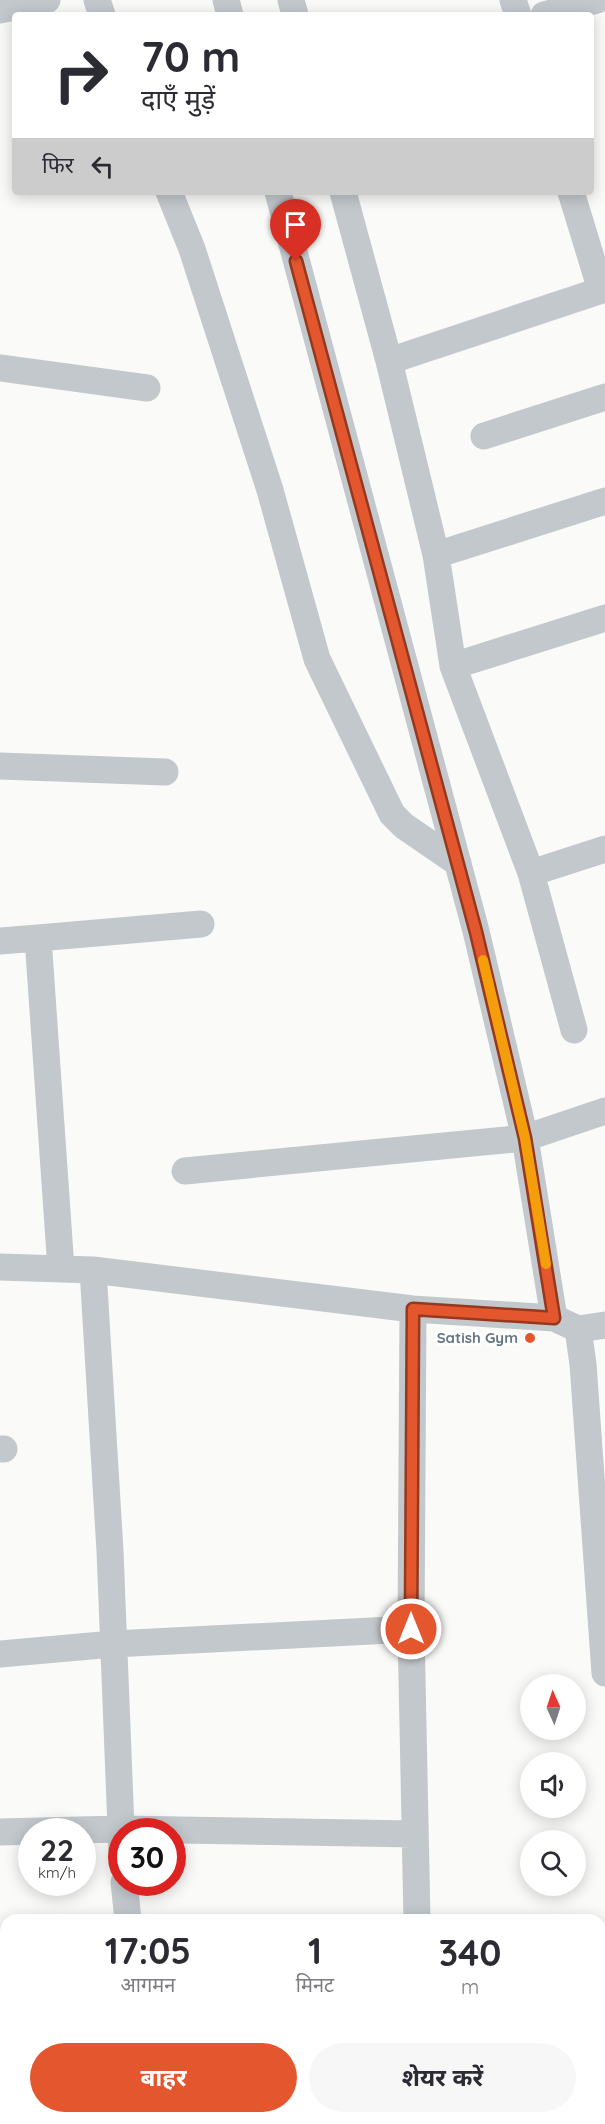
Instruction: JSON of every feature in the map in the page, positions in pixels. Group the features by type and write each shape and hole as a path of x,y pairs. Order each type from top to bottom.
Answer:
{"street":[{"path":"0,10 46,0"},
{"path":"555,12 597,0"},
{"path":"170,195 192,249 270,490 317,659 392,814 404,826 458,863"},
{"path":"279,195 458,863 525,1138 566,1323 583,1364 605,1673"},
{"path":"345,195 389,361 436,555 453,666 531,873 574,1030"},
{"path":"389,361 603,290 572,195"},
{"path":"0,368 147,388"},
{"path":"484,436 605,397"},
{"path":"436,555 605,501"},
{"path":"453,666 605,618"},
{"path":"0,766 165,772"},
{"path":"531,873 605,849"},
{"path":"0,941 201,924"},
{"path":"38,938 61,1269"},
{"path":"185,1171 525,1138 605,1111"},
{"path":"0,1267 93,1270 413,1309 605,1325"},
{"path":"93,1270 113,1644 119,1818"},
{"path":"413,1309 411,1629 417,1914"},
{"path":"0,1654 113,1644 411,1629"},
{"path":"0,1832 108,1840"},
{"path":"186,1839 415,1834"},
{"path":"125,1896 127,1914"}],"slow traffic":[{"path":"483,960 525,1138 546,1264"}],"place":[{"name":"Satish Gym","path":"530,1338"}],"route":[{"path":"296,261 476,932 525,1138 554,1318 413,1309 411,1629"}]}
